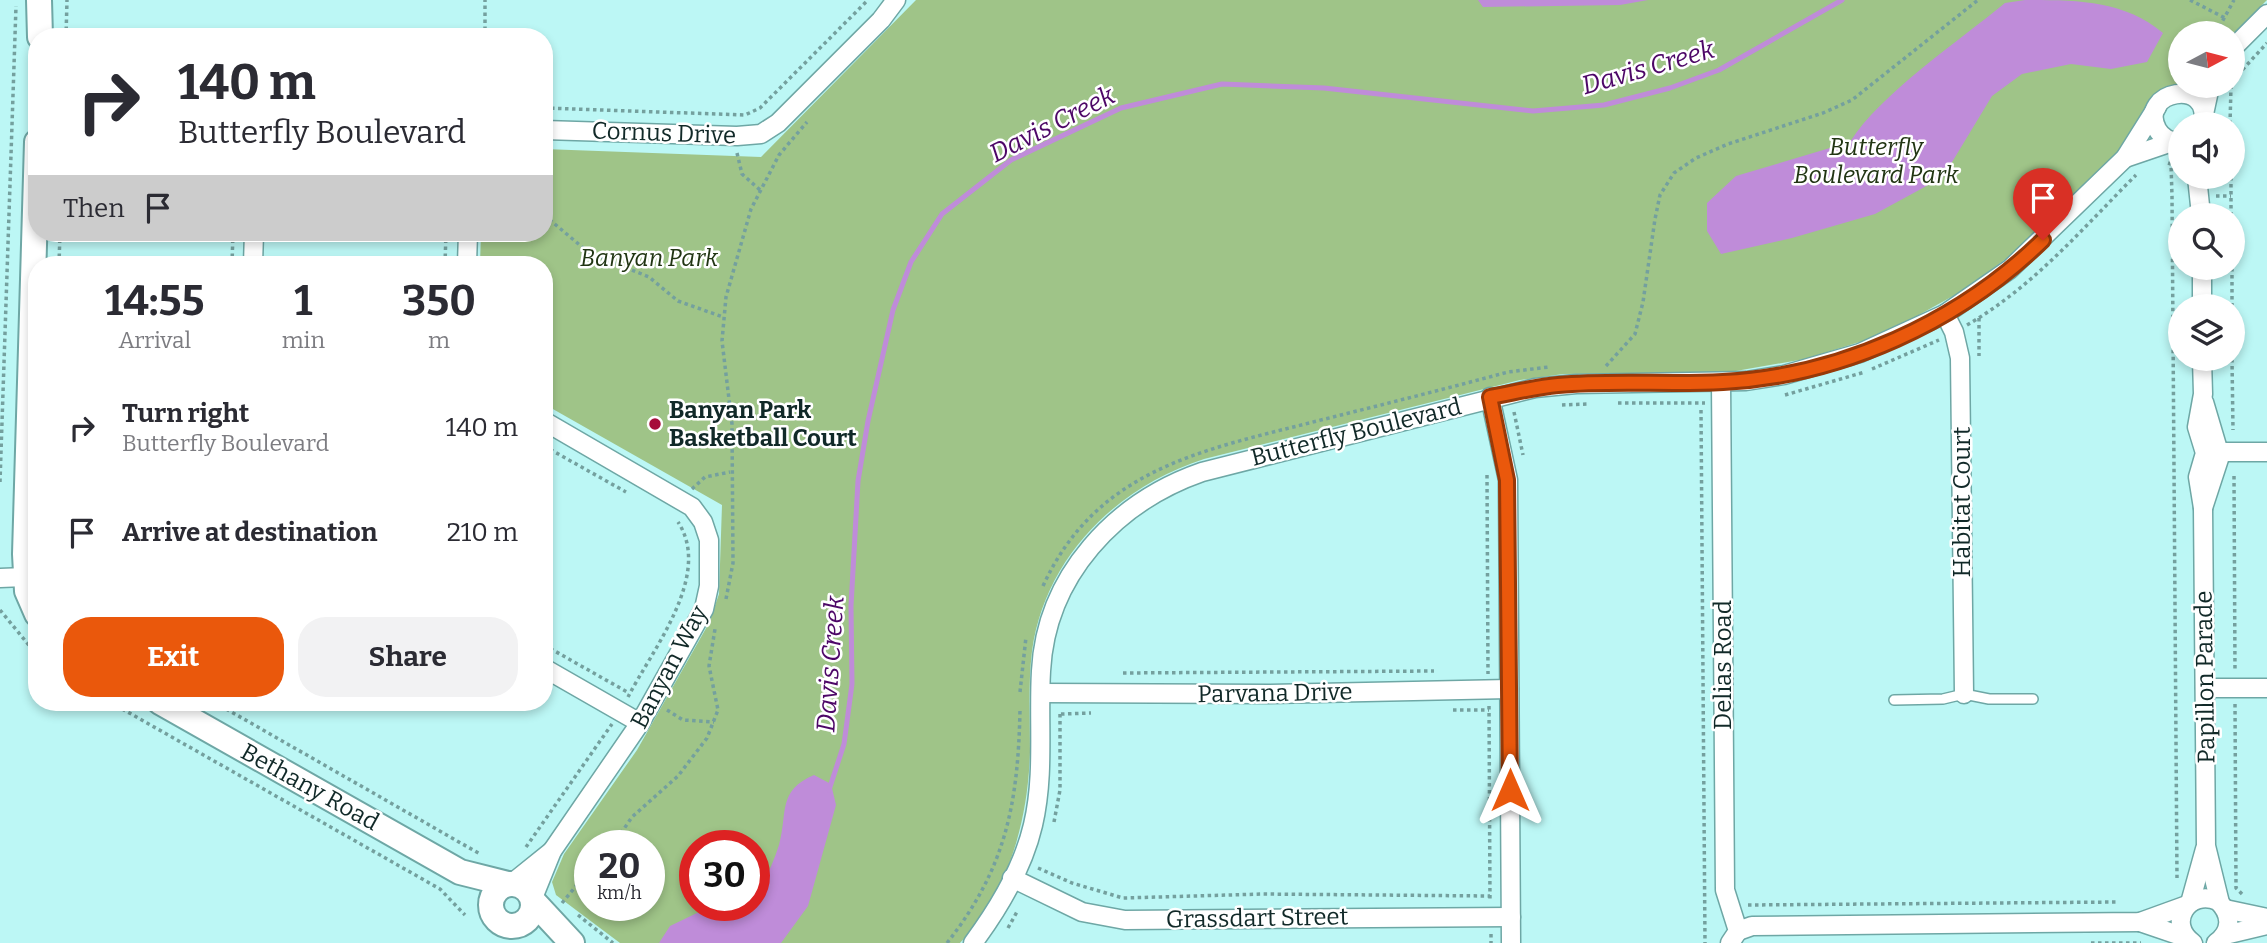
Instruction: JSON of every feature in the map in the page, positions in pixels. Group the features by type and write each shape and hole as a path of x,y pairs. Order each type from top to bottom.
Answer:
{"street":[{"path":"39,0 40,28"},
{"name":"Cornus Drive","path":"553,130 737,136 761,134 778,123 881,20 896,0"},
{"path":"2245,36 2267,14"},
{"path":"2168,95 2157,107 2155,124 2159,132 2168,138"},
{"name":"Butterfly Boulevard","path":"973,943 1000,906 1028,842 1037,802 1045,640 1065,586 1102,533 1150,494 1222,466 1490,397 1576,384 1721,382 1784,375 1860,353 1944,314 2029,253 2125,158 2157,107"},
{"name":"Butterfly Boulevard","path":"2125,158 2168,146"},
{"path":"2200,189 2201,203"},
{"path":"2201,196 2203,189"},
{"name":"Habitat Court","path":"1944,314 1954,332 1961,374 1964,694"},
{"name":"Papillon Parade","path":"2202,371 2203,394 2197,427 2220,452 2198,477 2203,508 2206,846 2229,922 2220,941"},
{"name":"Delias Road","path":"1721,382 1725,890 1734,937"},
{"path":"1490,397 1507,480 1511,943"},
{"name":"Banyan Way","path":"533,900 552,851 640,723 697,622 707,598 710,550 704,522 685,502 553,427"},
{"path":"2220,452 2267,452"},
{"path":"28,468 25,577 28,586"},
{"path":"0,578 25,577"},
{"path":"553,673 640,723"},
{"path":"2205,688 2267,688"},
{"name":"Parvana Drive","path":"1041,693 1270,694 1509,690"},
{"name":"Bethany Road","path":"176,711 460,872 510,884"},
{"name":"Papillon Parade","path":"2191,942 2180,923 2206,846"},
{"name":"Banyan Way","path":"510,884 552,851"},
{"name":"Bethany Road","path":"460,872 491,911"},
{"name":"Grassdart Street","path":"1012,878 1082,912 1125,920 1511,917"},
{"path":"510,884 525,888 570,942 543,930 505,926 491,911 492,897 510,884"},
{"path":"1734,937 1752,926 2140,922 2205,897 2222,906 2267,918"},
{"path":"518,926 532,914 533,900"},
{"path":"2140,922 2191,942"},
{"path":"2220,941 2267,925"}],"lane":[{"path":"1894,701 1943,699 1964,694 1989,699 2034,699"}],"path":[{"path":"0,482 16,0"},
{"path":"66,28 67,0"},
{"path":"485,0 485,28"},
{"path":"553,108 745,115 760,108 868,0"},
{"path":"1606,366 1635,334 1643,302 1654,219 1660,195 1674,173 1696,158 1728,144 1823,113 1852,100 1978,0"},
{"path":"2190,0 2225,18"},
{"path":"2223,21 2234,0"},
{"path":"2245,65 2267,43"},
{"path":"724,607 733,563 732,424 722,341 723,317 738,248 760,190 779,155 810,118"},
{"path":"737,136 742,174 760,190"},
{"path":"2162,161 2171,164 2172,186 2177,887"},
{"path":"1779,396 1853,377 1902,358 1954,332 2020,287 2056,256 2139,172"},
{"path":"553,223 588,252 649,277 678,300 723,317"},
{"path":"2230,371 2220,452 2235,688 2236,888 2243,894 2244,901"},
{"path":"1550,406 1595,403"},
{"path":"1607,403 1721,403"},
{"path":"1701,403 1706,943"},
{"path":"1495,417 1526,410"},
{"path":"553,451 631,495"},
{"path":"525,849 620,711 675,614 684,591 686,537 676,520"},
{"path":"0,610 28,644"},
{"path":"623,830 632,817 689,764 715,722 718,710 709,675 709,654 719,619"},
{"path":"553,650 630,691 653,700 683,720 715,722"},
{"path":"1114,674 1436,671"},
{"path":"1475,671 1488,671"},
{"path":"1051,833 1060,790 1060,693"},
{"path":"126,711 440,889 465,915"},
{"path":"230,711 483,856"},
{"path":"1003,934 1043,858"},
{"path":"1038,868 1072,883 1124,898 1263,894 1490,896"},
{"path":"1705,915 1741,905 2132,902"},
{"path":"562,904 613,943"},
{"path":"2091,943 2147,943"}],"green space":[{"path":"916,0 2267,0 2245,22 2168,21 2168,89 2155,95 2134,136 2014,253 1962,291 1899,326 1869,339 1805,359 1730,372 1563,374 1520,380 1204,459 1172,471 1115,507 1090,530 1069,556 1052,585 1040,617 1032,651 1030,752 1020,829 1013,854 991,901 960,943 620,943 591,921 665,921 665,830 581,830 637,750 709,623 719,594 722,505 553,409 553,256 480,256 481,242 553,242 553,149 761,157"},
{"path":"574,840 574,908 556,895 552,882 564,854"}],"shaded area":[{"path":"1478,0 1648,0 1620,5 1483,7"},
{"path":"2025,0 2081,2 2116,8 2148,22 2163,33 2147,62 2111,69 2071,64 2022,74 1992,96 1943,177 1875,214 1792,238 1721,254 1707,231 1707,203 1736,176 1850,142 1880,105 1922,69 2005,3"},
{"path":"814,775 831,784 836,805 808,906 781,943 659,943 670,926 680,921 770,921 770,868 779,845 789,795 802,781"}],"waterway":[{"name":"Davis Creek","path":"829,790 844,744 852,684 851,606 858,481 868,421 893,310 911,262 942,214 1011,160 1121,108 1222,84 1324,88 1533,111 1604,105 1670,88 1719,70 1842,0"}],"place":[{"name":"Banyan Park Basketball Court","path":"655,424"}],"route":[{"path":"1510,790 1507,470 1490,397 1556,385 1746,381 1817,367 1875,347 1944,314 2010,269 2043,240"}],"park label":[{"name":"Butterfly Boulevard Park","path":"1876,161"},
{"name":"Banyan Park","path":"649,258"}]}
